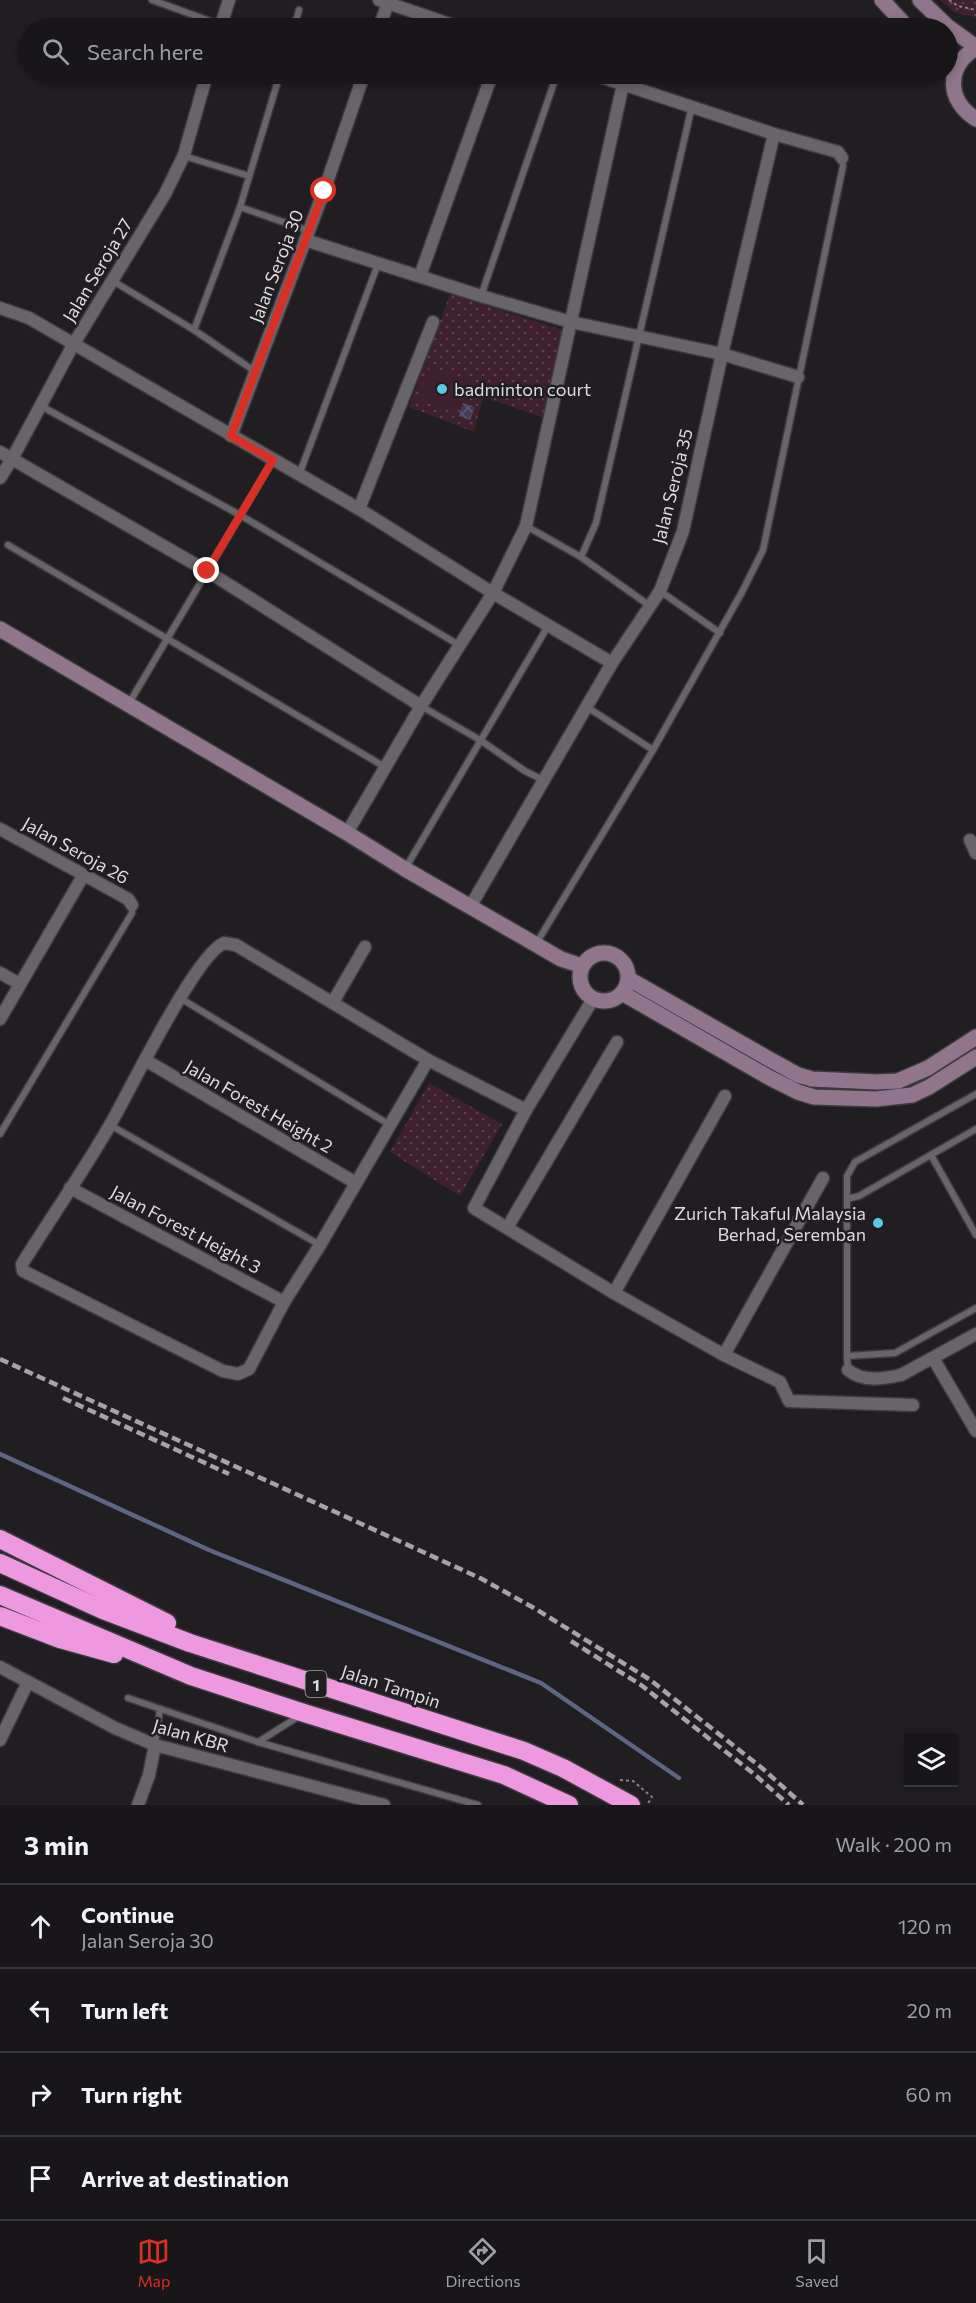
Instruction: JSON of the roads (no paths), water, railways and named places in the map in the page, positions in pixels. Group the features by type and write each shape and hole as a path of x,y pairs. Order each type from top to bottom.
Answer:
{"highway":[{"path":"0,1539 178,1629 190,1643"},
{"name":"Jalan Tampin","path":"0,1563 103,1610 190,1643 524,1751 563,1768 631,1805"},
{"name":"1","path":"0,1595 191,1676 504,1775 569,1805"},
{"path":"0,1616 60,1640 191,1676"}],"street":[{"path":"224,18 229,0"},
{"path":"882,0 899,18"},
{"path":"920,0 938,18"},
{"path":"381,18 384,2 431,18"},
{"path":"958,35 976,48 958,64"},
{"name":"Jalan Seroja 27","path":"0,478 73,345 165,194 183,155 204,84"},
{"name":"Jalan Seroja 30","path":"231,436 307,235 360,84"},
{"path":"420,276 488,84"},
{"path":"347,833 421,706 493,593 526,526 623,84 774,134 838,152 842,158"},
{"path":"953,84 961,106 976,119"},
{"name":"Jalan Seroja 35","path":"470,907 586,706 660,591 683,531 774,134"},
{"path":"307,235 379,263 481,296 571,322 722,354 798,377"},
{"path":"0,308 29,318 359,509 493,593 612,663"},
{"path":"359,509 433,322"},
{"path":"0,452 207,571 421,706"},
{"path":"0,629 470,907 561,959 582,966"},
{"name":"Jalan Seroja 26","path":"0,829 128,900 132,905"},
{"path":"0,1019 83,876"},
{"path":"428,1060 284,1302 249,1369 238,1374 230,1373 25,1273 22,1264 110,1125 180,998 214,948 224,943 236,945 428,1060 526,1110"},
{"path":"333,1002 365,947"},
{"path":"606,952 614,954 625,964 629,979 622,993 609,1001 593,999 582,988 580,981 582,966 592,955 606,952"},
{"path":"0,973 20,984"},
{"path":"629,979 798,1075 812,1079 877,1082 898,1080 928,1068 976,1037"},
{"path":"622,993 770,1078 814,1097 876,1099 912,1095 929,1087 976,1056"},
{"path":"593,999 526,1110 474,1208 614,1293 724,1355 780,1382 789,1401 913,1405"},
{"path":"507,1228 617,1042"},
{"name":"Jalan Forest Height 2","path":"145,1060 356,1183"},
{"path":"614,1293 725,1096"},
{"path":"724,1355 823,1178"},
{"name":"Jalan Forest Height 3","path":"70,1188 284,1302"},
{"path":"848,1370 854,1375 867,1379 901,1375 976,1334"},
{"path":"933,1358 976,1431"},
{"name":"Jalan KBR","path":"0,1667 115,1728 155,1745 346,1800 384,1805"},
{"path":"0,1740 28,1682"},
{"path":"138,1805 149,1775 155,1745"}],"lane":[{"path":"152,0 198,18"},
{"path":"297,18 299,10"},
{"path":"194,330 240,207 277,84"},
{"path":"481,296 554,84"},
{"path":"581,557 596,523 692,106"},
{"path":"183,155 249,176"},
{"path":"536,945 653,750 720,633 763,550 843,166 842,158"},
{"path":"240,207 307,235"},
{"path":"299,475 379,263"},
{"path":"113,281 194,330 256,372"},
{"path":"41,405 240,515 459,646"},
{"path":"127,706 273,460"},
{"path":"526,526 581,557 650,606"},
{"path":"8,545 386,767"},
{"path":"660,591 720,633"},
{"path":"405,869 548,626"},
{"path":"421,706 480,740 525,771 544,780"},
{"path":"586,706 653,750"},
{"path":"0,1134 132,913 132,905"},
{"path":"180,998 390,1125"},
{"path":"848,1370 847,1176 855,1161 976,1094"},
{"path":"110,1125 320,1245"},
{"path":"847,1198 859,1196 976,1129"},
{"path":"932,1155 976,1235"},
{"path":"847,1356 895,1353 976,1308"},
{"path":"128,1698 258,1742 478,1805"},
{"path":"155,1745 160,1709"},
{"path":"258,1742 304,1713"}],"waterway":[{"path":"0,1454 209,1550 541,1683 679,1778"}],"railway":[{"path":"0,1359 480,1578 534,1608 649,1679 762,1768 803,1805"},
{"path":"63,1398 229,1474"},
{"path":"571,1641 641,1685 754,1774 789,1805"}],"place":[{"name":"badminton court","path":"442,389"},
{"name":"Zurich Takaful Malaysia Berhad, Seremban","path":"878,1223"}]}
